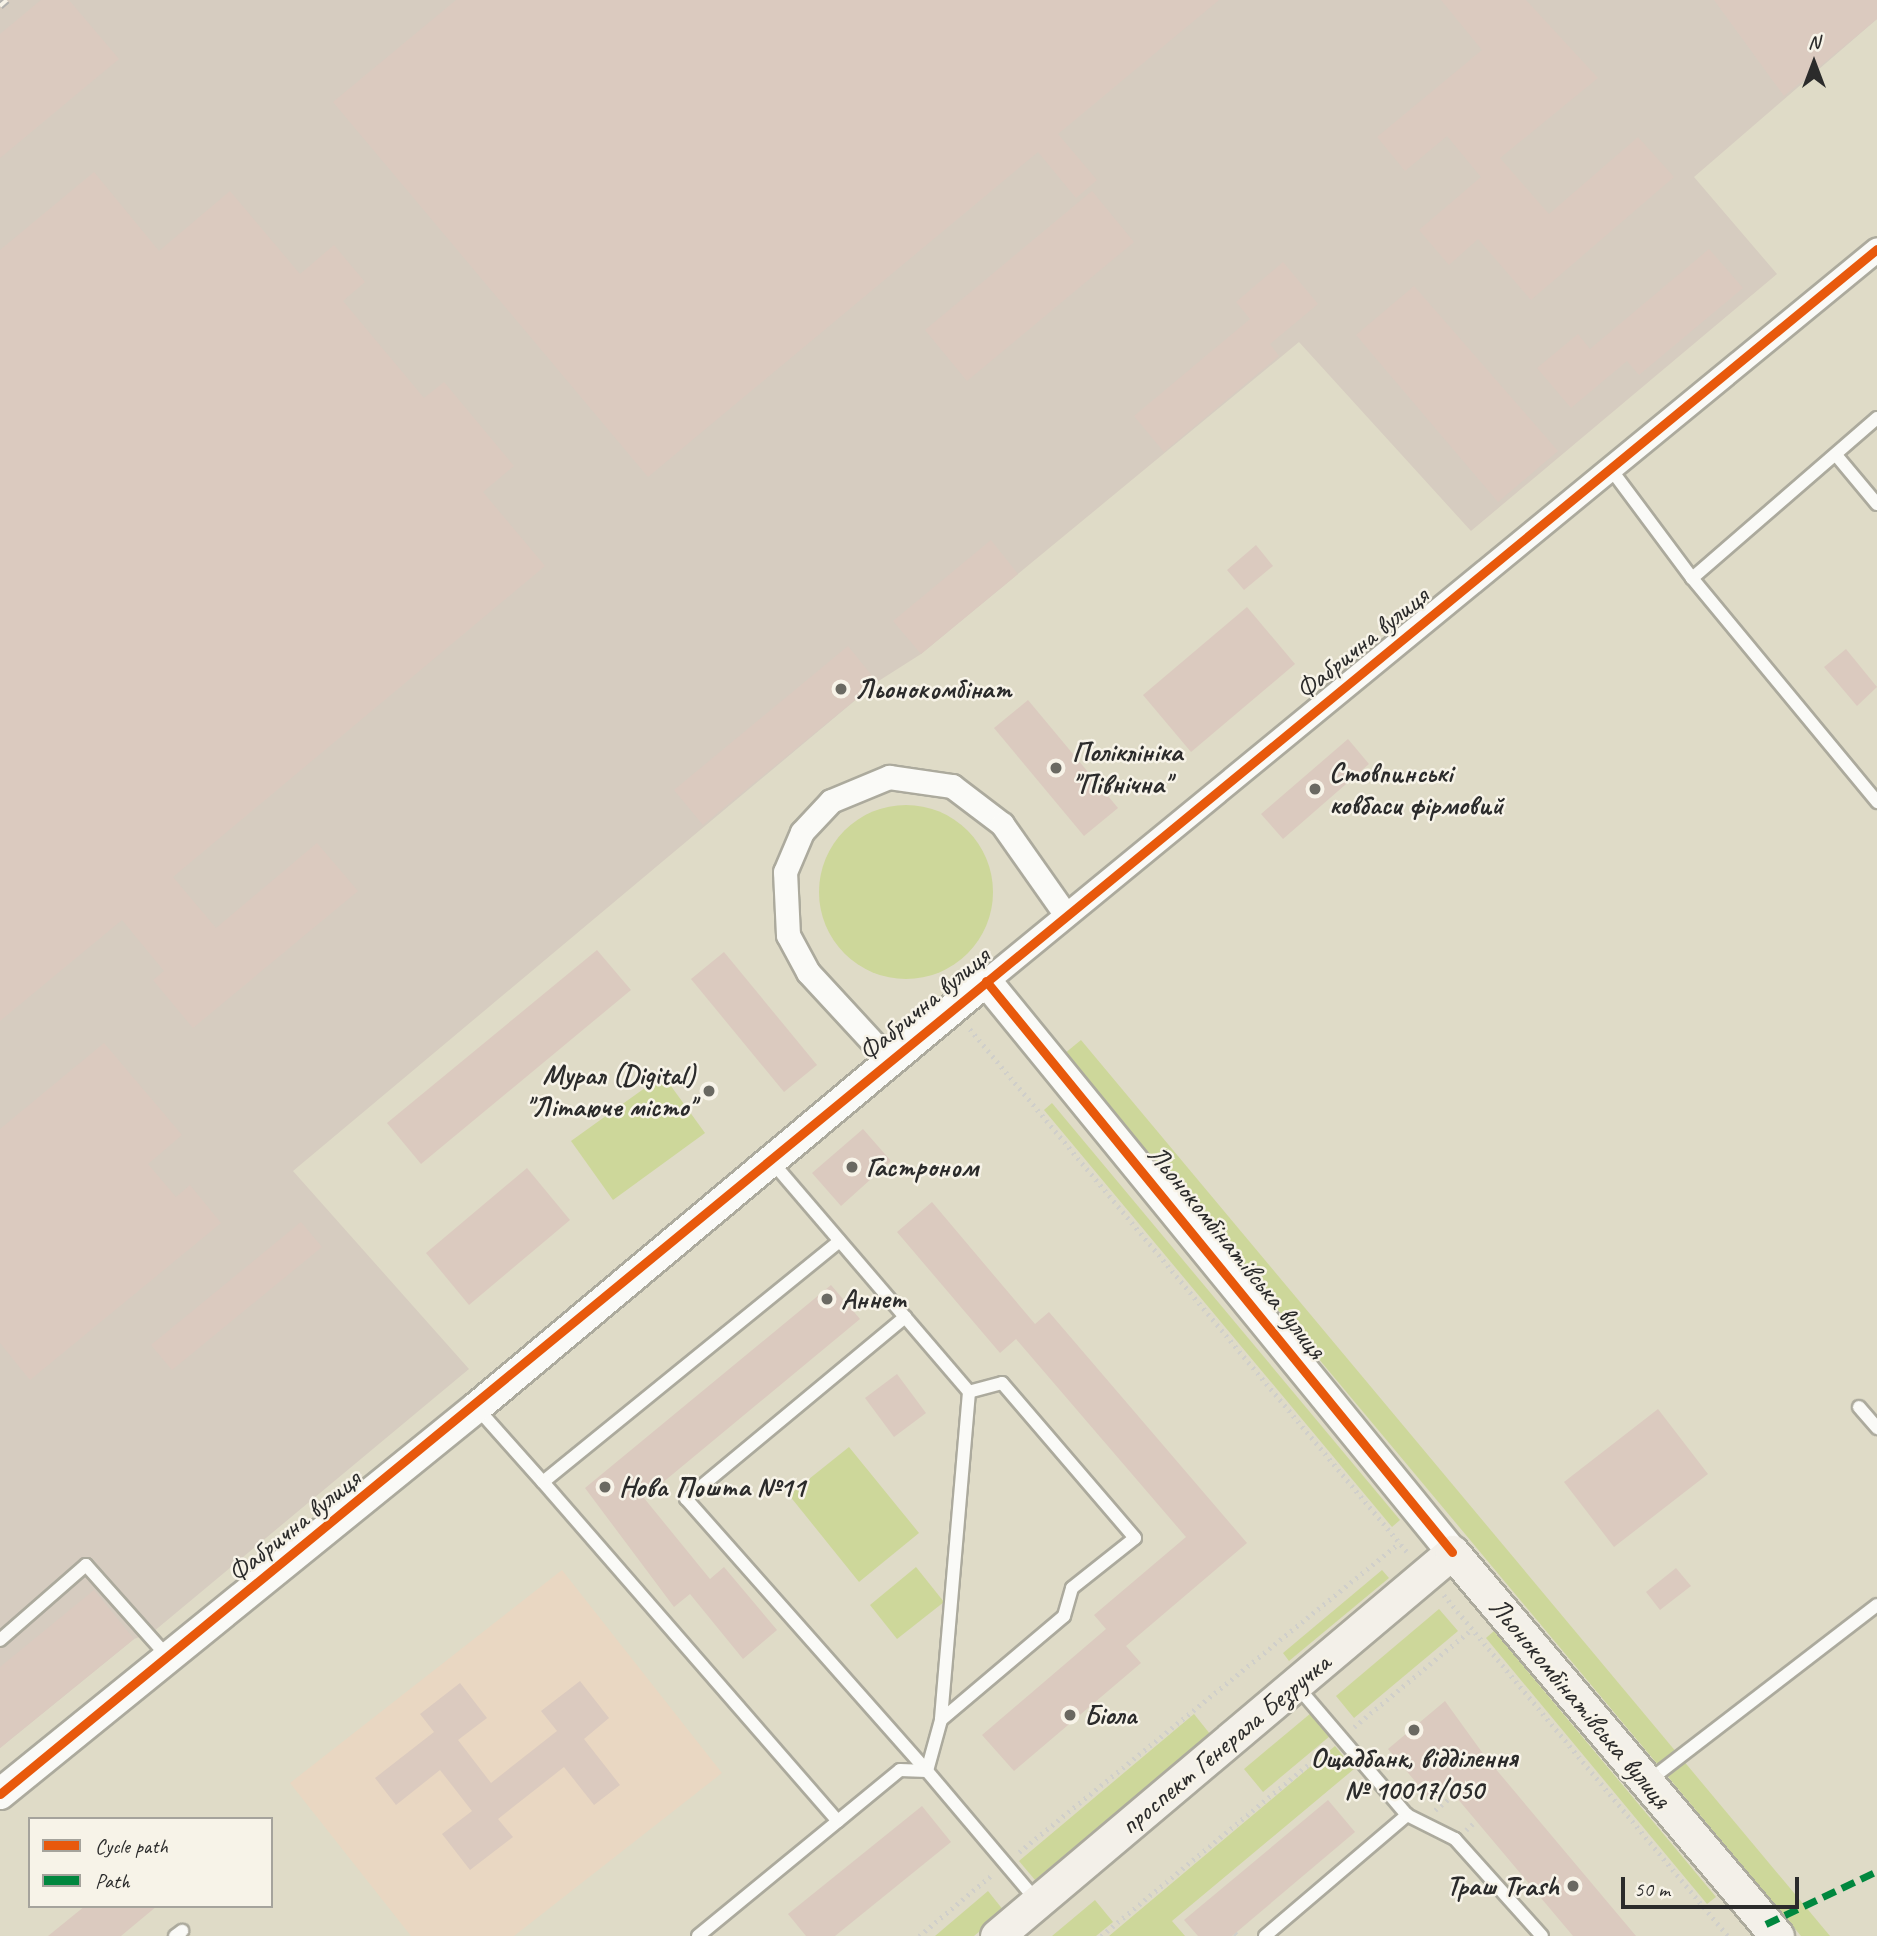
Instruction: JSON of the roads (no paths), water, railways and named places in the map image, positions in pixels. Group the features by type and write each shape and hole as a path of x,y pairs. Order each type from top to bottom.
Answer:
{"main road":[{"name":"проспект Генерала Безручка","path":"997,1936 1452,1552"},
{"name":"Льонокомбінатівська вулиця","path":"1452,1552 1647,1782 1765,1932"}],"street":[{"name":"Фабрична вулиця","path":"0,1794 477,1408 773,1163 986,981 1877,249"},
{"path":"891,1062 808,972 788,935 785,872 802,832 831,801 889,777 952,786 1002,824 1066,915"},
{"name":"Льонокомбінатівська вулиця","path":"986,981 1452,1552"}],"lane":[{"path":"1692,578 1877,418"},
{"path":"1836,455 1877,504"},
{"path":"1610,468 1692,578 1877,802"},
{"path":"773,1163 969,1392 941,1720 927,1772"},
{"path":"543,1482 840,1241"},
{"path":"905,1317 686,1499 1038,1902"},
{"path":"941,1720 1064,1616 1072,1588 1135,1538 1002,1383 969,1392"},
{"path":"477,1408 838,1821"},
{"path":"1858,1408 1877,1428"},
{"path":"0,1640 86,1565 169,1657"},
{"path":"1647,1782 1877,1605"},
{"path":"1296,1684 1407,1815 1455,1839 1542,1936"},
{"path":"698,1936 900,1770 927,1772"},
{"path":"1265,1936 1407,1815"}],"railway":[{"path":"0,6 7,0"}],"place":[{"name":"Льонокомбінат","path":"841,689"},
{"name":"Поліклініка \"Північна\"","path":"1056,768"},
{"name":"Стовпинські ковбаси фірмовий","path":"1315,789"},
{"name":"Мурал (Digital) \"Літаюче місто\"","path":"709,1091"},
{"name":"Гастроном","path":"852,1167"},
{"name":"Аннет","path":"827,1299"},
{"name":"Нова Пошта №11","path":"605,1487"},
{"name":"Біола","path":"1070,1715"},
{"name":"Ощадбанк, відділення № 10017/050","path":"1414,1730"},
{"name":"Траш Trash","path":"1573,1886"}]}
